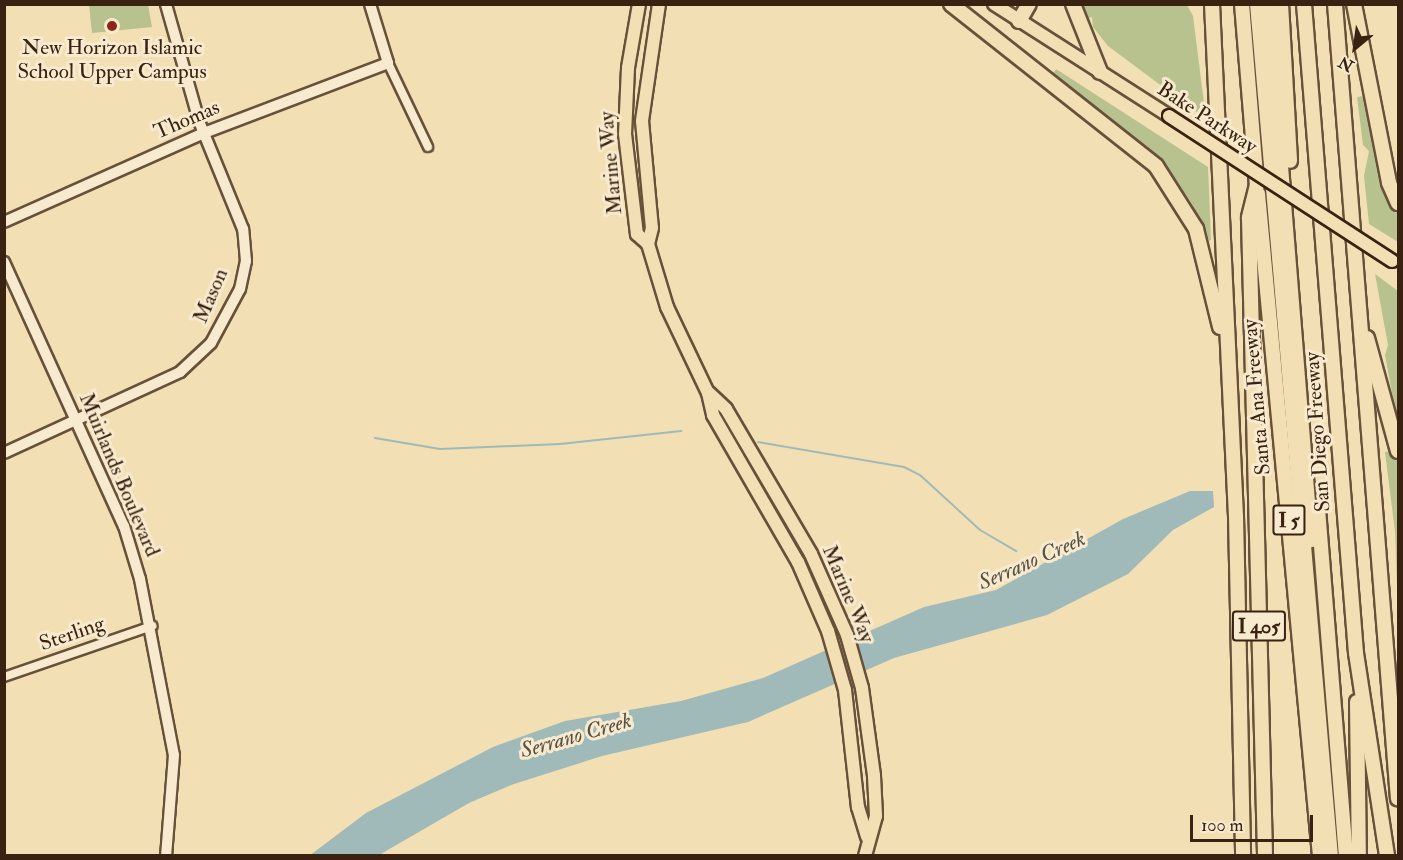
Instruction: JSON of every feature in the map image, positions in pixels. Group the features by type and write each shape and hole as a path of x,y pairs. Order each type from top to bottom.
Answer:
{"highway":[{"path":"951,4 1156,166 1196,229 1228,364"},
{"path":"1019,21 1029,4"},
{"path":"1073,4 1100,72"},
{"path":"1203,4 1215,40"},
{"path":"1212,4 1228,364 1243,855"},
{"name":"I 5","path":"1242,4 1257,185"},
{"path":"1257,4 1331,855"},
{"path":"1268,4 1346,855"},
{"path":"1281,4 1302,357 1337,855"},
{"name":"San Diego Freeway","path":"1304,4 1356,653 1387,855"},
{"path":"1335,4 1394,704 1398,799"},
{"path":"1354,4 1389,183 1398,203"},
{"name":"I 405","path":"1257,185 1249,218 1265,855"},
{"name":"Santa Ana Freeway","path":"1257,185 1320,855"},
{"path":"1360,313 1398,451"},
{"path":"1356,653 1359,855"},
{"path":"1394,704 1398,722"}],"main road":[{"name":"Marine Way","path":"639,4 628,68 625,134 637,234 648,243"},
{"name":"Marine Way","path":"659,4 645,77 642,121 652,228 648,243 667,307 708,393 713,415 798,562 828,631 845,690 858,807 867,837"},
{"name":"Bake Parkway","path":"994,4 1395,263"},
{"name":"Marine Way","path":"708,393 726,409 812,554 847,635 862,688 874,776 876,816 867,837 865,855"}],"street":[{"name":"Mason","path":"4,453 159,383 198,359 235,301 246,261 245,236 204,133 166,4"},
{"path":"370,4 388,63 428,147"},
{"name":"Thomas","path":"4,222 204,133 388,63"},
{"name":"Muirlands Boulevard","path":"4,262 124,526 152,626 174,755 166,855"},
{"name":"Sterling","path":"4,677 152,626"}],"green space":[{"path":"89,5 148,5 152,27 92,33"},
{"path":"1083,5 1187,5 1193,16 1206,119 1108,46 1093,27 1092,17 1087,19"},
{"path":"1056,69 1208,167 1211,240 1207,241 1191,202 1161,162 1052,75"},
{"path":"1364,96 1375,159 1398,215 1398,242 1369,224 1364,176 1369,151 1363,145 1357,97"},
{"path":"1375,274 1398,291 1398,426 1385,355 1388,345"},
{"path":"1392,451 1398,461 1398,614 1395,532 1385,452"}],"water":[{"name":"Serrano Creek","path":"1190,491 1213,491 1214,507 1173,530 1128,574 1047,615 894,658 748,722 602,756 511,785 469,803 379,855 309,856 366,813 493,747 565,721 681,701 763,678 924,607 996,590 1123,519"}],"waterway":[{"path":"375,438 440,449 560,444 681,431"},
{"name":"Serrano Creek","path":"758,442 904,467 920,475 980,530 1016,551"},
{"name":"Serrano Creek","path":"1042,557 1056,561"}],"place":[{"name":"New Horizon Islamic School Upper Campus","path":"112,26"}]}
